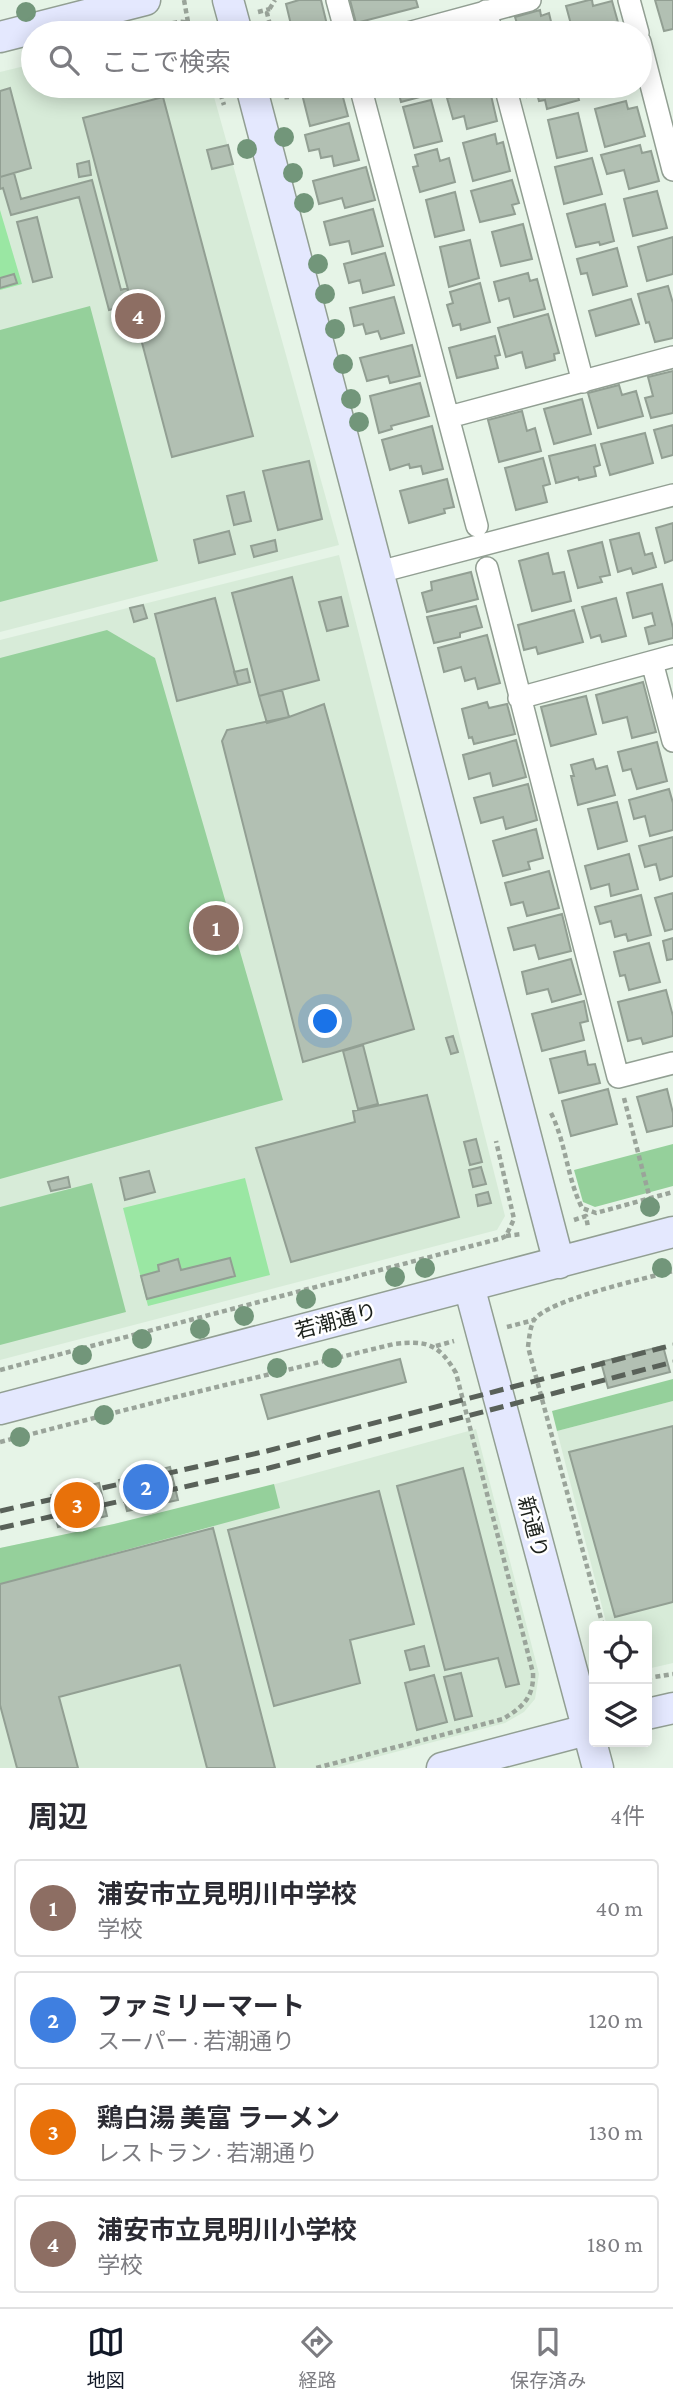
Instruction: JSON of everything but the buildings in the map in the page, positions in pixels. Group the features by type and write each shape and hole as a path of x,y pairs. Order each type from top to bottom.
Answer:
{"street":[{"path":"63,21 145,0"},
{"path":"228,0 234,21"},
{"path":"337,0 343,21"},
{"path":"453,21 530,0"},
{"path":"629,0 635,21"},
{"path":"486,12 489,21"},
{"path":"0,37 21,32"},
{"path":"652,89 673,170"},
{"path":"254,98 559,1263"},
{"path":"363,98 477,526"},
{"path":"508,98 583,382"},
{"path":"449,418 673,357"},
{"path":"379,572 673,495"},
{"path":"487,568 618,1077 673,1063"},
{"path":"519,698 673,656"},
{"path":"652,662 673,741"},
{"name":"若潮通り","path":"0,1409 673,1233"},
{"name":"新通り","path":"469,1286 589,1722"},
{"path":"652,1713 673,1708"},
{"path":"442,1768 589,1730"},
{"name":"新通り","path":"594,1747 598,1768"}],"path":[{"path":"184,0 188,21"},
{"path":"269,21 267,13 273,1"},
{"path":"222,98 227,110"},
{"path":"287,98 288,113"},
{"path":"618,1077 650,1199"},
{"path":"548,1107 560,1131 576,1196 582,1208 596,1213 673,1192"},
{"path":"0,1370 502,1238 514,1219 495,1138"},
{"path":"586,1216 589,1210"},
{"path":"602,1621 528,1347 530,1335 534,1320 553,1307 603,1289 673,1271"},
{"path":"0,1442 394,1344 422,1343 435,1346 447,1358 456,1373 533,1673 534,1686 528,1700 503,1718 316,1768"},
{"path":"652,1677 673,1674"}],"shaded area":[{"path":"21,67 21,98 214,98 339,545 0,632 0,72"},
{"path":"0,210 22,284 0,290"},
{"path":"90,306 158,561 0,602 0,330"},
{"path":"339,555 505,1216 497,1230 0,1360 0,640"},
{"path":"107,630 155,658 283,1100 0,1179 0,658"},
{"path":"673,1144 673,1186 595,1207 583,1202 574,1170"},
{"path":"245,1178 270,1275 148,1306 123,1208"},
{"path":"92,1183 126,1312 0,1345 0,1207"},
{"path":"673,1379 673,1401 557,1431 552,1411"},
{"path":"673,1401 673,1663 652,1668 652,1621 606,1621 557,1431"},
{"path":"476,1429 539,1674 535,1699 524,1712 505,1723 335,1768 0,1768 0,1548 114,1524 257,1489"},
{"path":"274,1484 280,1508 0,1584 0,1548 114,1524"}],"railway":[{"path":"0,1511 267,1451 673,1345"},
{"path":"0,1528 269,1468 673,1362"}],"place":[{"name":"浦安市立見明川小学校","path":"138,316"},
{"name":"浦安市立見明川中学校","path":"216,928"},
{"name":"ファミリーマート","path":"146,1487"},
{"name":"鶏白湯 美富 ラーメン","path":"77,1505"}]}
